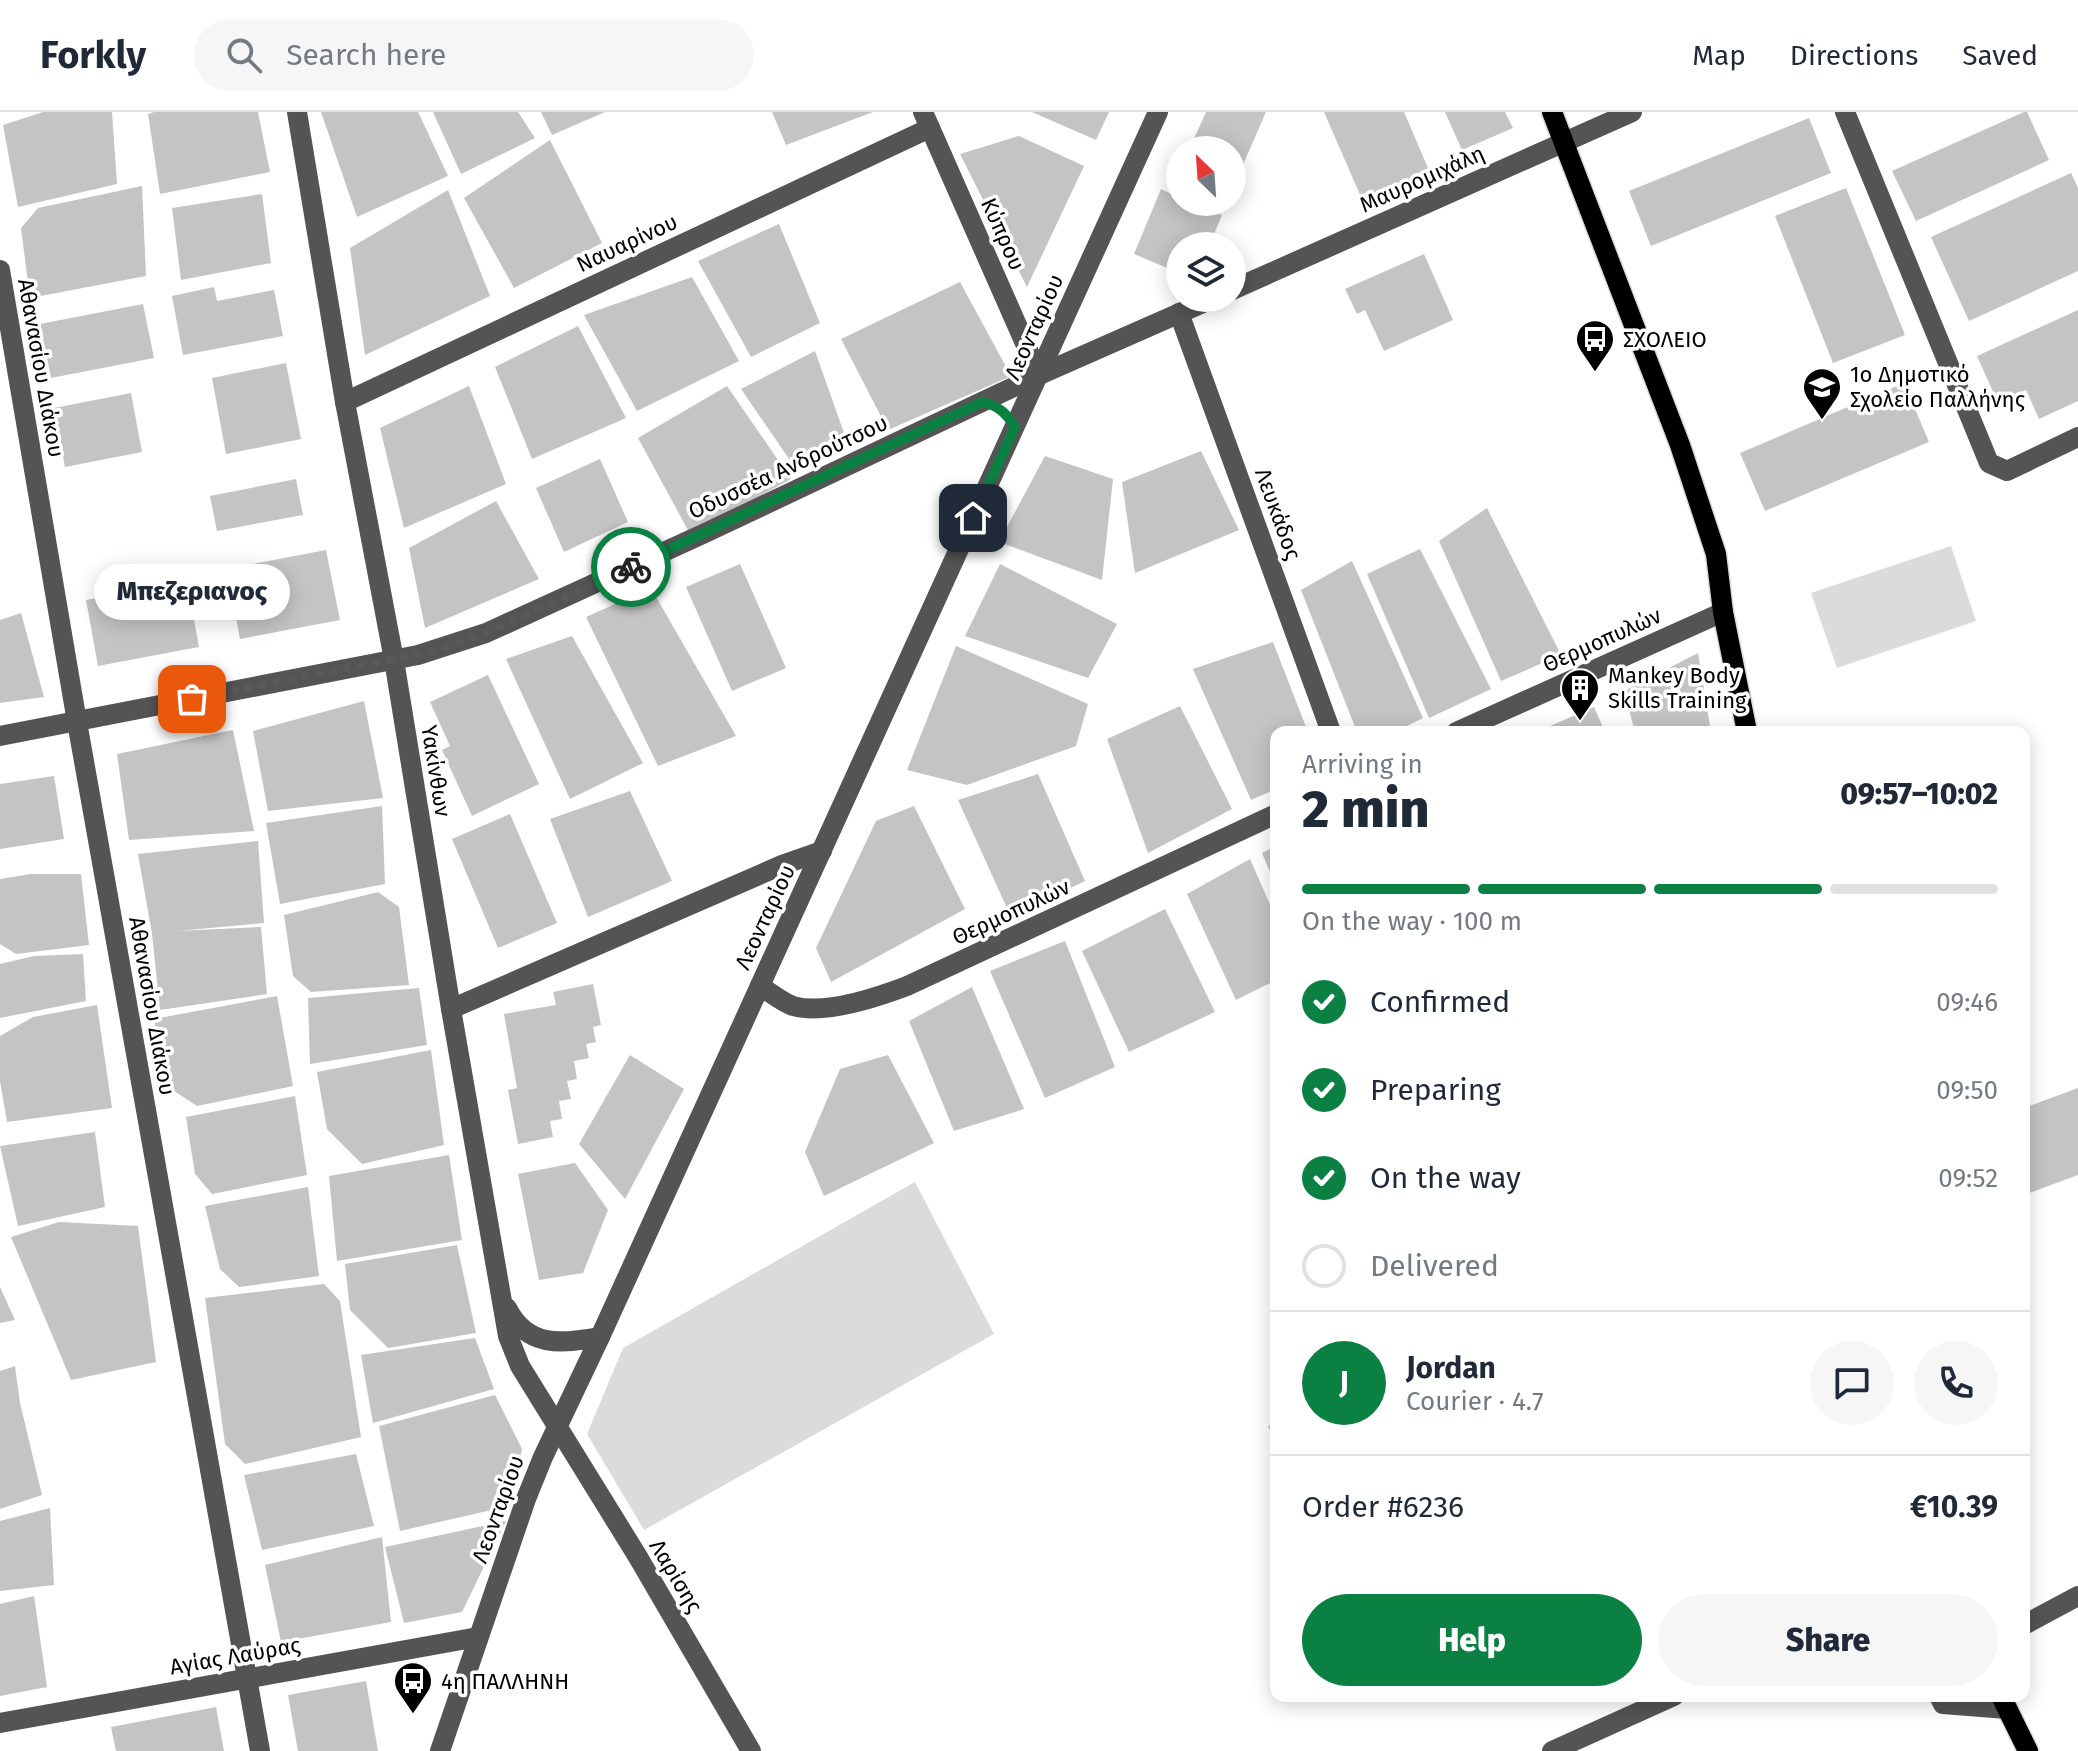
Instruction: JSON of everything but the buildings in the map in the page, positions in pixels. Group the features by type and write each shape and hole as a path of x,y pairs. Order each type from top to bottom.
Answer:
{"main road":[{"path":"1552,112 1680,445 1716,554 1723,612 1746,726"},
{"path":"2004,1703 2028,1751"}],"street":[{"name":"Υακίνθων","path":"297,112 345,402 394,660 508,1336 515,1357 557,1426"},
{"name":"Λεονταρίου","path":"440,1751 526,1499 557,1426 1158,112"},
{"name":"Μαυρομιχάλη","path":"1246,284 1632,112"},
{"path":"1845,112 1989,463 2007,471 2078,437"},
{"name":"Ναυαρίνου","path":"345,402 926,120"},
{"name":"Κύπρου","path":"926,120 1039,375"},
{"name":"Αθανασίου Διάκου","path":"0,270 260,1751"},
{"path":"1039,375 1179,313"},
{"name":"Λευκάδος","path":"1179,313 1329,726"},
{"name":"Οδυσσέα Ανδρούτσου","path":"0,736 394,660 434,651 486,633 1039,375"},
{"path":"982,402 1002,410 1015,427"},
{"name":"Θερμοπυλών","path":"1469,726 1723,612"},
{"name":"Θερμοπυλών","path":"760,986 793,1006 837,1006 880,996 1270,817"},
{"path":"451,1009 782,865 822,851"},
{"path":"503,1301 513,1321 530,1335 557,1342 600,1337"},
{"name":"Λαρίσης","path":"557,1426 638,1557 751,1751"},
{"path":"2030,1622 2078,1596"},
{"name":"Αγίας Λαύρας","path":"0,1723 478,1637"},
{"path":"1552,1751 1661,1702"},
{"path":"1942,1702 2004,1703"}],"shaded area":[{"path":"1951,546 1976,621 1837,668 1811,593"},
{"path":"915,1182 994,1334 644,1530 587,1434 623,1348"}],"way so far":[{"path":"192,699 434,651 486,633 631,567"}],"place":[{"name":"ΣΧΟΛΕΙΟ","path":"1595,373"},
{"name":"1ο Δημοτικό Σχολείο Παλλήνης","path":"1822,421"},
{"name":"Μπεζεριανος","path":"192,699"},
{"name":"Mankey Body Skills Training","path":"1580,722"},
{"name":"4η ΠΑΛΛΗΝΗ","path":"413,1715"}],"route":[{"path":"631,567 982,402 1002,410 1015,427 973,518"}]}
